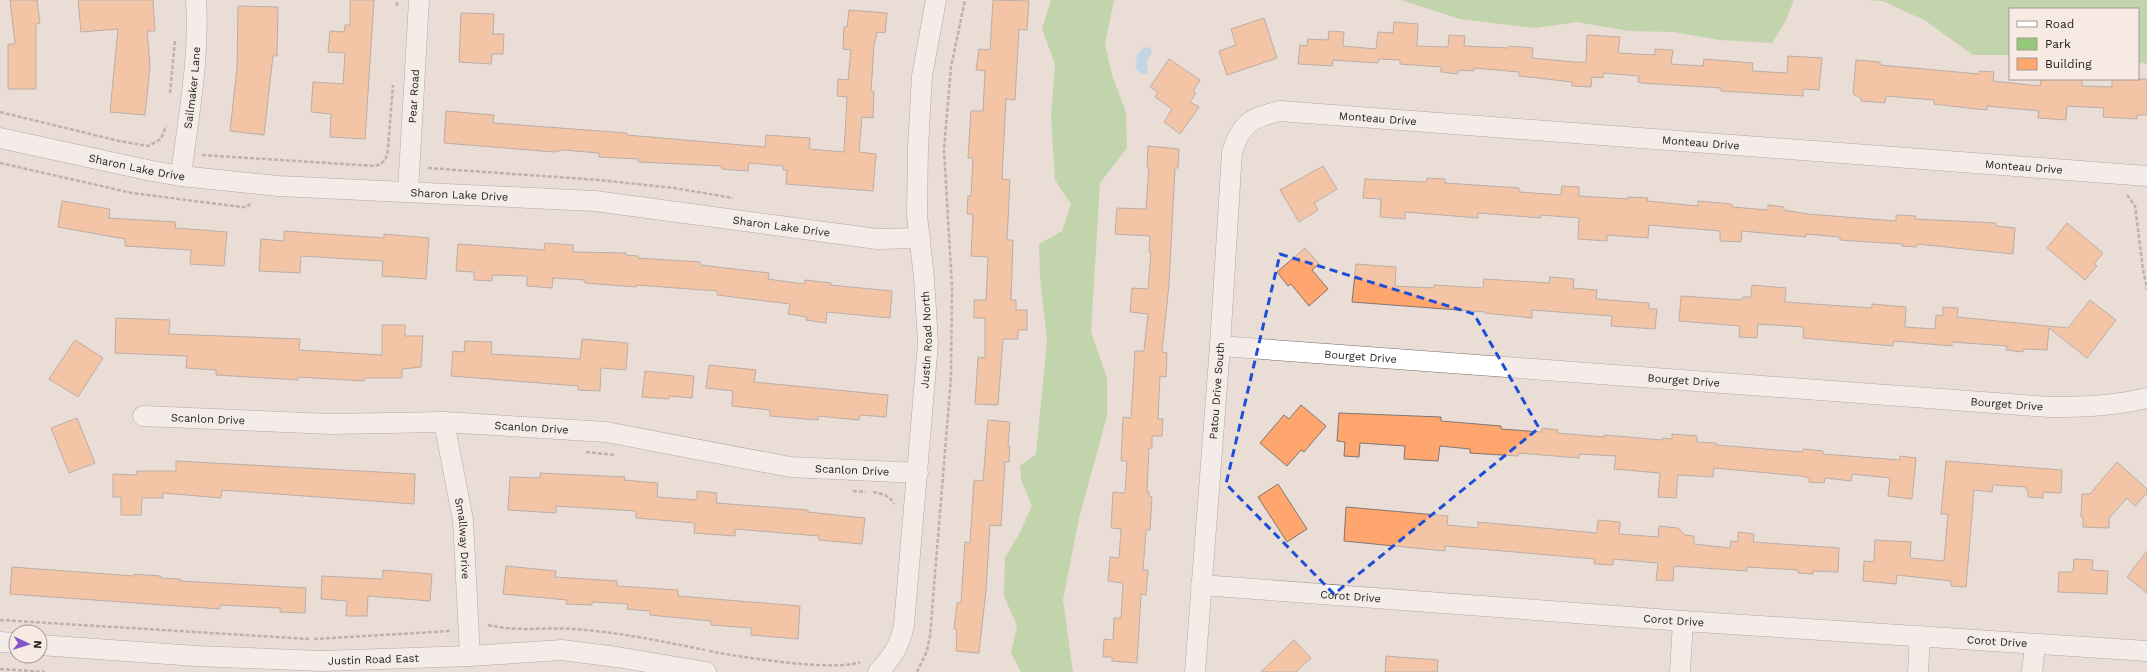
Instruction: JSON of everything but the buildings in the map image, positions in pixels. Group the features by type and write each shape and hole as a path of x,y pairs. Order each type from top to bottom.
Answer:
{"street":[{"name":"Sailmaker Lane","path":"181,176 194,93 197,19 196,0"},
{"name":"Pear Road","path":"408,192 419,0"},
{"name":"Justin Road North","path":"871,666 889,662 898,648 904,625 928,343 917,215 922,76 936,0"},
{"name":"Monteau Drive","path":"1256,117 1280,111 2147,176"},
{"name":"Patou Drive South","path":"1195,672 1220,346 1232,152 1238,135 1256,117"},
{"name":"Sharon Lake Drive","path":"0,138 181,176 259,184 596,201 877,239 920,238"},
{"name":"Bourget Drive","path":"1220,346 2049,407 2089,407 2126,403 2147,398"},
{"name":"Scanlon Drive","path":"143,416 330,424 444,422 606,432 790,467 918,473"},
{"name":"Smallway Drive","path":"444,422 463,520 470,656"},
{"name":"Corot Drive","path":"1201,585 1683,621 2035,645 2147,651"},
{"path":"1680,672 1683,621"},
{"path":"1918,672 1920,636"},
{"path":"2032,672 2035,645"},
{"name":"Justin Road East","path":"48,646 196,656 322,661 470,656 562,650 617,656 706,672"}],"path":[{"path":"397,0 397,14"},
{"path":"170,98 175,38"},
{"path":"184,154 296,162 375,166 381,164 387,156 393,80"},
{"path":"0,112 119,141 148,146 161,139 167,124"},
{"path":"0,163 132,193 242,207 247,207 251,203 259,184"},
{"path":"2123,192 2128,195 2135,206 2147,289"},
{"path":"579,452 617,456"},
{"path":"849,491 884,494 891,498 894,509"},
{"path":"0,620 314,639 456,631 479,623 507,629 555,627 604,631 648,638 738,657 797,666 871,666"},
{"path":"0,669 45,672"}],"highlighted area":[{"path":"1280,254 1474,314 1539,428 1334,594 1226,484"}],"green space":[{"path":"1051,0 1114,0 1105,44 1112,75 1126,112 1127,148 1100,183 1091,332 1107,378 1107,416 1079,518 1063,600 1073,672 1021,672 1011,653 1017,626 1004,596 1005,558 1019,534 1032,506 1021,480 1020,466 1036,454 1047,340 1040,278 1039,244 1062,231 1071,204 1055,180 1051,117 1055,64 1042,29"},
{"path":"1401,0 1794,0 1785,22 1772,43 1720,40 1674,32 1629,31 1577,22 1535,28 1460,19"},
{"path":"1865,0 2147,0 2147,64 2139,62 2139,8 2009,8 2009,55 1973,55 1926,21 1883,1"}],"water":[{"path":"1145,47 1150,48 1152,52 1147,61 1148,71 1146,74 1141,74 1136,69 1136,59 1140,51"}]}
